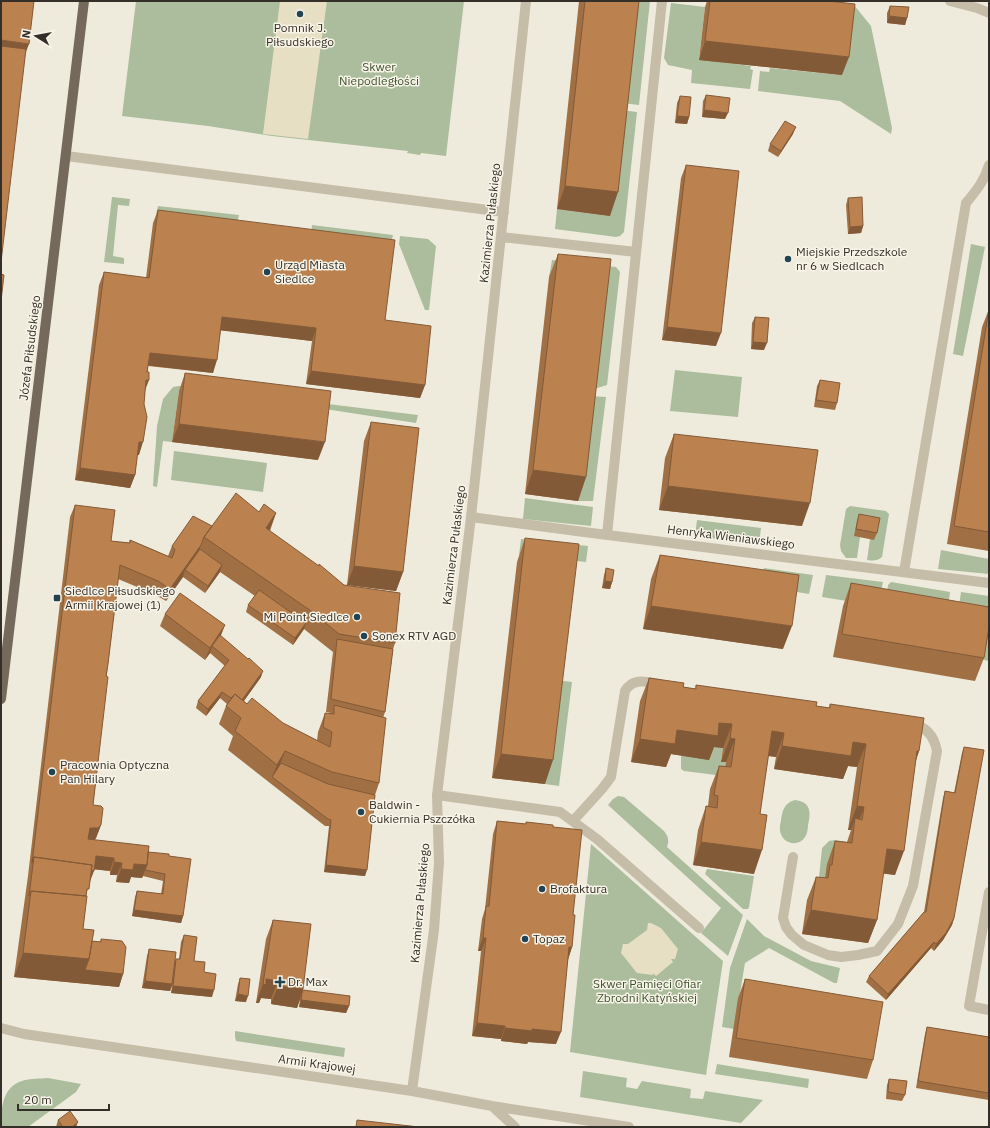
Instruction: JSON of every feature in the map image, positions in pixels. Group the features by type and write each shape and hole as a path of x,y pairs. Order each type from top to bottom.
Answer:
{"main road":[{"name":"Józefa Piłsudskiego","path":"1,699 84,1"}],"street":[{"name":"Kazimierza Pułaskiego","path":"412,1091 434,930 439,863 437,795 471,517 526,1"},
{"path":"607,535 662,1"},
{"path":"950,1 977,8 989,13"},
{"path":"66,156 504,212"},
{"path":"904,572 966,203 977,190 986,175 989,165"},
{"path":"501,237 636,252"},
{"name":"Henryka Wieniawskiego","path":"471,517 989,583"},
{"path":"573,821 611,778 625,691 627,687 631,683 638,681 669,686"},
{"path":"793,857 783,918 786,927 792,935 804,945 828,955 841,957 877,951 898,924 914,886 937,751 936,744 925,728 916,724 901,722"},
{"path":"437,795 560,812 597,839 698,928"},
{"path":"989,892 969,1006 989,1010"},
{"name":"Armii Krajowej","path":"1,1028 24,1034 412,1091 492,1106 629,1127"},
{"path":"492,1106 515,1127"}],"green space":[{"name":"Skwer Niepodległości","path":"136,1 464,1 446,156 421,153 420,155 407,153 408,151 272,136 208,126 122,116"},
{"path":"633,1 650,1 639,105 622,103"},
{"path":"671,3 705,7 699,59 751,66 750,69 753,70 750,89 691,83 692,70 668,65 664,58"},
{"path":"854,5 871,26 892,128 891,134 840,101 758,91 760,71 769,72 770,68 842,75"},
{"path":"621,110 637,112 624,232 620,236 616,237 555,229 557,209 610,216"},
{"path":"112,197 130,199 129,206 118,205 113,256 124,258 124,264 104,262"},
{"path":"158,206 239,215 237,224 156,214"},
{"path":"312,225 393,235 391,244 311,234"},
{"path":"400,236 428,239 436,246 429,310 425,310 399,244"},
{"path":"971,244 985,247 963,356 953,354"},
{"path":"552,260 616,267 620,272 607,385 594,389 549,277"},
{"path":"675,370 742,377 738,417 670,411"},
{"path":"179,386 418,415 416,423 325,409 179,391 172,442 163,441 157,487 153,486 157,426 163,399 173,387"},
{"path":"590,396 606,397 593,501 578,501"},
{"path":"174,451 267,463 263,492 171,480"},
{"path":"525,498 593,507 591,526 523,519"},
{"path":"850,506 886,511 889,514 882,557 879,559 874,561 867,560 870,539 874,539 854,536 860,537 857,558 846,558 841,551 840,545 846,509"},
{"path":"697,520 761,528 759,544 695,536"},
{"path":"521,539 588,546 586,562 519,555"},
{"path":"941,550 989,559 989,574 938,569"},
{"path":"764,568 813,575 809,594 761,586"},
{"path":"826,575 883,582 878,606 822,597"},
{"path":"891,582 950,592 947,617 885,607 888,585"},
{"path":"961,592 989,596 989,661 979,659 956,626"},
{"path":"556,680 572,682 559,786 545,784"},
{"path":"711,746 723,748 721,761 726,762 724,776 684,771 681,769 681,756"},
{"path":"618,796 624,797 664,831 668,839 667,847 743,915 728,956 701,933 721,908 608,805"},
{"path":"795,800 807,805 809,808 809,816 805,837 799,842 792,843 785,840 780,832 780,828 784,808 788,803"},
{"path":"835,840 847,842 843,867 824,889 818,887 822,848 829,841"},
{"name":"Skwer Pamięci Ofiar Zbrodni Katyńskiej","path":"591,844 723,961 706,1075 570,1052"},
{"path":"707,869 754,876 748,909 743,909 705,874"},
{"path":"747,919 764,936 811,961 840,968 837,983 834,983 769,948 745,963 734,1029 722,1027 730,968"},
{"path":"235,1031 345,1048 344,1057 236,1041"},
{"path":"717,1064 809,1079 808,1088 715,1074"},
{"path":"583,1071 627,1078 626,1087 637,1089 642,1081 691,1089 690,1098 703,1099 705,1091 763,1100 741,1123 580,1097"},
{"path":"48,1078 81,1084 76,1092 28,1127 1,1127 2,1106 10,1088 25,1080"}],"shaded area":[{"path":"280,1 327,1 308,139 263,134"},
{"path":"648,923 661,928 678,949 675,959 671,959 673,962 656,976 653,973 653,975 637,973 621,953 623,944 628,944 647,930"}],"building":[{"path":"1,1 34,1 29,44 1,40"},
{"path":"585,1 639,1 618,192 565,186"},
{"path":"710,1 828,1 855,4 849,57 705,41"},
{"path":"890,6 909,7 907,18 889,16"},
{"path":"1,46 26,49 1,262"},
{"path":"706,95 730,98 728,113 704,110"},
{"path":"680,96 691,97 689,117 677,116"},
{"path":"785,121 796,127 781,151 770,144"},
{"path":"686,165 739,171 721,333 667,327"},
{"path":"862,197 863,226 850,227 848,198"},
{"path":"158,210 395,240 385,320 431,326 425,385 311,371 316,328 222,317 217,360 150,353 147,372 149,372 149,380 146,380 144,404 147,417 143,442 139,442 135,475 80,468 104,272 149,278"},
{"path":"558,254 611,259 586,477 533,470"},
{"path":"1,274 4,275 1,301"},
{"path":"989,309 989,532 954,526"},
{"path":"755,317 769,318 767,343 753,342"},
{"path":"185,373 331,391 325,442 179,424"},
{"path":"820,380 840,383 837,403 816,400"},
{"path":"371,422 419,428 403,572 354,566"},
{"path":"674,434 818,450 810,503 668,486"},
{"path":"236,493 259,512 264,504 276,513 266,528 319,566 319,564 344,585 400,593 395,643 339,634 311,611 204,537"},
{"path":"75,505 115,510 111,541 130,543 130,540 172,558 175,550 172,546 193,516 212,526 204,537 201,545 170,589 158,581 120,565 106,676 108,677 93,805 101,806 103,808 101,825 98,828 90,828 88,839 149,846 147,865 134,864 133,870 121,869 122,863 114,862 114,858 96,856 94,871 91,870 92,865 34,857 32,863"},
{"path":"859,514 880,518 877,533 856,529"},
{"path":"525,538 579,544 553,760 501,754"},
{"path":"200,549 222,565 208,586 185,570"},
{"path":"660,555 799,575 792,626 651,606"},
{"path":"606,568 614,570 612,582 605,581"},
{"path":"851,583 989,607 989,627 984,658 842,634"},
{"path":"259,590 306,623 295,638 248,605"},
{"path":"180,593 225,625 210,648 165,614"},
{"path":"220,635 263,671 242,700 235,694 231,698 222,692 208,709 198,701 229,660 212,646"},
{"path":"337,639 393,649 385,712 331,699"},
{"path":"649,678 684,683 683,687 696,689 696,685 817,702 816,706 830,708 830,704 924,718 919,751 917,751 904,851 887,849 877,920 811,910 816,877 828,878 830,865 832,865 835,841 852,843 855,818 862,820 864,807 857,806 866,744 853,742 851,756 782,746 784,733 772,731 760,814 767,815 762,850 701,842 706,806 717,808 718,796 714,795 719,766 731,767 735,739 730,738 732,724 719,723 718,736 677,730 675,744 640,739"},
{"path":"235,694 247,704 252,698 283,723 330,747 332,732 323,727 325,713 334,714 334,705 386,718 379,783 332,772 285,751 277,765 235,731 241,718 226,706"},
{"path":"964,747 984,750 954,918 946,933 936,944 934,942 888,994 869,976 924,912 926,912 945,791 955,793"},
{"path":"281,763 328,784 375,795 367,870 326,865 331,820 272,777"},
{"name":"Topaz","path":"497,821 526,824 526,822 582,830 573,915 575,915 572,947 569,947 561,1032 532,1029 532,1031 477,1023 486,938 483,938 486,906 489,906"},
{"path":"148,852 169,854 169,856 191,859 183,916 134,910 137,891 163,894 165,874 145,870"},
{"path":"34,857 92,865 89,889 87,889 86,896 31,891 29,896"},
{"path":"31,891 87,896 83,929 94,930 89,959 23,953"},
{"name":"Dr. Max","path":"273,920 311,924 303,989 278,986 278,981 266,979 266,985 263,984"},
{"path":"184,935 197,937 194,961 205,962 204,972 216,974 214,990 173,986 176,959 180,959"},
{"path":"101,939 122,941 126,947 123,974 85,970 89,959 92,941 101,942"},
{"path":"149,949 176,952 172,984 145,981"},
{"path":"240,978 250,979 248,996 238,994"},
{"path":"745,979 883,1002 873,1060 736,1038"},
{"path":"303,990 350,996 349,1006 301,1000"},
{"path":"927,1027 989,1037 989,1093 918,1081"},
{"path":"889,1079 907,1081 905,1095 888,1092"},
{"path":"70,1111 78,1122 72,1127 63,1127 58,1120"},
{"path":"357,1120 419,1127 356,1127"}],"place":[{"name":"Pomnik J. Piłsudskiego","path":"300,14"},
{"name":"Miejskie Przedszkole nr 6 w Siedlcach","path":"788,259"},
{"name":"Urząd Miasta Siedlce","path":"267,272"},
{"name":"Siedlce Piłsudskiego Armii Krajowej (1)","path":"57,598"},
{"name":"Mi Point Siedlce","path":"357,617"},
{"name":"Sonex RTV AGD","path":"364,636"},
{"name":"Pracownia Optyczna Pan Hilary","path":"52,772"},
{"name":"Baldwin - Cukiernia Pszczółka","path":"361,812"},
{"name":"Brofaktura","path":"542,889"},
{"name":"Topaz","path":"525,939"},
{"name":"Dr. Max","path":"280,982"}]}
